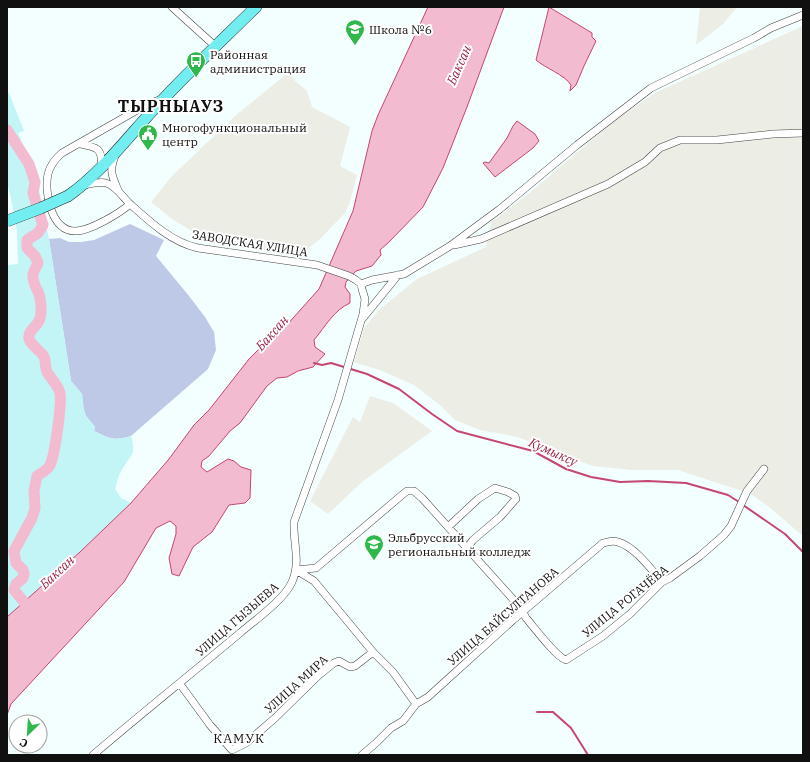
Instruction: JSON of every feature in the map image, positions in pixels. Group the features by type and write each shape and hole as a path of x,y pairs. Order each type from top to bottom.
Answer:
{"main road":[{"path":"7,221 68,196 80,186 119,148 215,46 256,7"}],"street":[{"path":"172,7 215,46"},
{"path":"296,570 297,564 293,538 294,522 333,414 361,321 365,299 358,282 398,275 415,268 450,246 500,209 651,88 754,38 771,28 803,15"},
{"path":"130,204 116,214 84,230 76,232 68,230 59,223 49,204 47,186 48,173 53,162 58,156 80,144 90,136 146,105 164,99"},
{"path":"450,246 481,239 608,184 645,162 660,148 680,140 717,140 773,134 803,133"},
{"path":"80,144 93,146 99,151 102,158 101,166"},
{"path":"118,190 111,169 119,148"},
{"path":"80,186 102,182 118,190"},
{"name":"ЗАВОДСКАЯ УЛИЦА","path":"118,190 130,204 166,233 194,247 326,267 358,282"},
{"path":"361,321 398,275"},
{"name":"УЛИЦА РОГАЧЁВА","path":"523,612 526,618 556,653 564,660 570,658 603,636 630,614 662,582 670,578 700,556 724,535 731,526 747,491 764,469"},
{"path":"448,527 478,499 495,488 515,496 516,499 500,517 473,540 467,548"},
{"path":"296,570 316,568 402,495 411,490 417,493 523,612"},
{"name":"УЛИЦА БАЙСУЛТАНОВА","path":"362,755 391,728 403,721 416,704 428,697 603,543 616,541 623,544 642,560 662,582"},
{"path":"296,570 314,581 373,652 393,672 416,704"},
{"name":"УЛИЦА ГЫЗЫЕВА","path":"93,755 180,684 281,597 291,584 296,570"},
{"name":"УЛИЦА МИРА","path":"180,684 210,725 232,750 246,743 334,663 339,661 350,667 355,666 373,652"}],"shaded area":[{"path":"700,7 737,7 723,24 696,45"},
{"path":"803,26 803,536 751,494 678,470 632,470 593,466 518,437 480,430 455,420 440,405 414,385 382,371 354,362 364,328 380,309 417,279 486,247 491,222 526,196 615,120 655,93"},
{"path":"289,72 294,80 307,91 312,107 350,127 340,166 357,175 350,202 345,213 321,238 299,256 250,248 250,245 229,241 226,243 195,233 172,219 151,202 172,176 235,116"},
{"path":"130,224 164,240 156,256 205,317 214,332 216,350 208,369 131,436 116,439 94,431 95,427 86,416 83,409 82,394 71,381 49,239 60,238 69,242 94,240"},
{"path":"370,396 393,403 432,431 362,482 328,514 310,501 353,417 360,422"}],"sand":[{"path":"9,93 24,131 18,133 33,169 39,189 49,239 71,381 82,394 86,416 95,427 94,431 104,436 116,439 131,436 133,452 120,473 115,489 121,498 131,503 80,552 7,617 7,265 18,264 17,232 7,182 7,94"}],"water":[{"name":"Баксан","path":"428,7 504,7 443,168 423,207 380,250 381,255 372,266 356,271 346,282 345,287 350,294 350,303 334,314 314,340 315,347 325,354 313,367 298,371 287,377 277,378 267,386 240,423 230,431 209,456 202,461 201,467 207,472 228,459 234,461 241,467 251,470 250,498 245,503 229,505 212,532 193,547 179,576 172,574 169,558 176,534 176,526 170,521 156,528 124,582 11,704 7,715 7,617 80,552 131,503 169,459 194,425 209,410 249,359 260,348 269,345 319,289 353,211 372,131 378,115"},
{"path":"549,7 592,33 592,37 596,41 576,85 570,91 571,85 568,81 536,60"},
{"path":"517,121 535,134 539,141 533,148 495,177 483,163 489,163"}],"waterway":[{"path":"7,130 29,164 35,182 33,193 43,225 38,233 27,240 27,248 35,256 38,263 33,273 33,280 41,303 41,316 38,323 31,331 29,339 44,357 47,372 58,387 60,393 58,429 52,459 48,468 37,476 34,491 35,508 32,518 14,551 16,563 23,570 24,574 23,578 16,584 14,590 33,613"},
{"name":"Кумыксу","path":"314,363 322,365 331,363 367,374 399,389 457,431 533,451 566,469 591,477 620,482 648,481 686,483 728,495 739,502"},
{"name":"Кумыксу","path":"743,505 785,534 803,552"},
{"path":"537,712 553,712 571,728 588,755"}],"place":[{"name":"Школа №6","path":"355,46"},
{"name":"Районная администрация","path":"196,78"},
{"name":"Многофункциональный центр","path":"148,151"},
{"name":"Эльбрусский региональный колледж","path":"374,561"}],"district":[{"name":"ТЫРНЫАУЗ","path":"171,106"},
{"name":"КАМУК","path":"239,738"}]}
